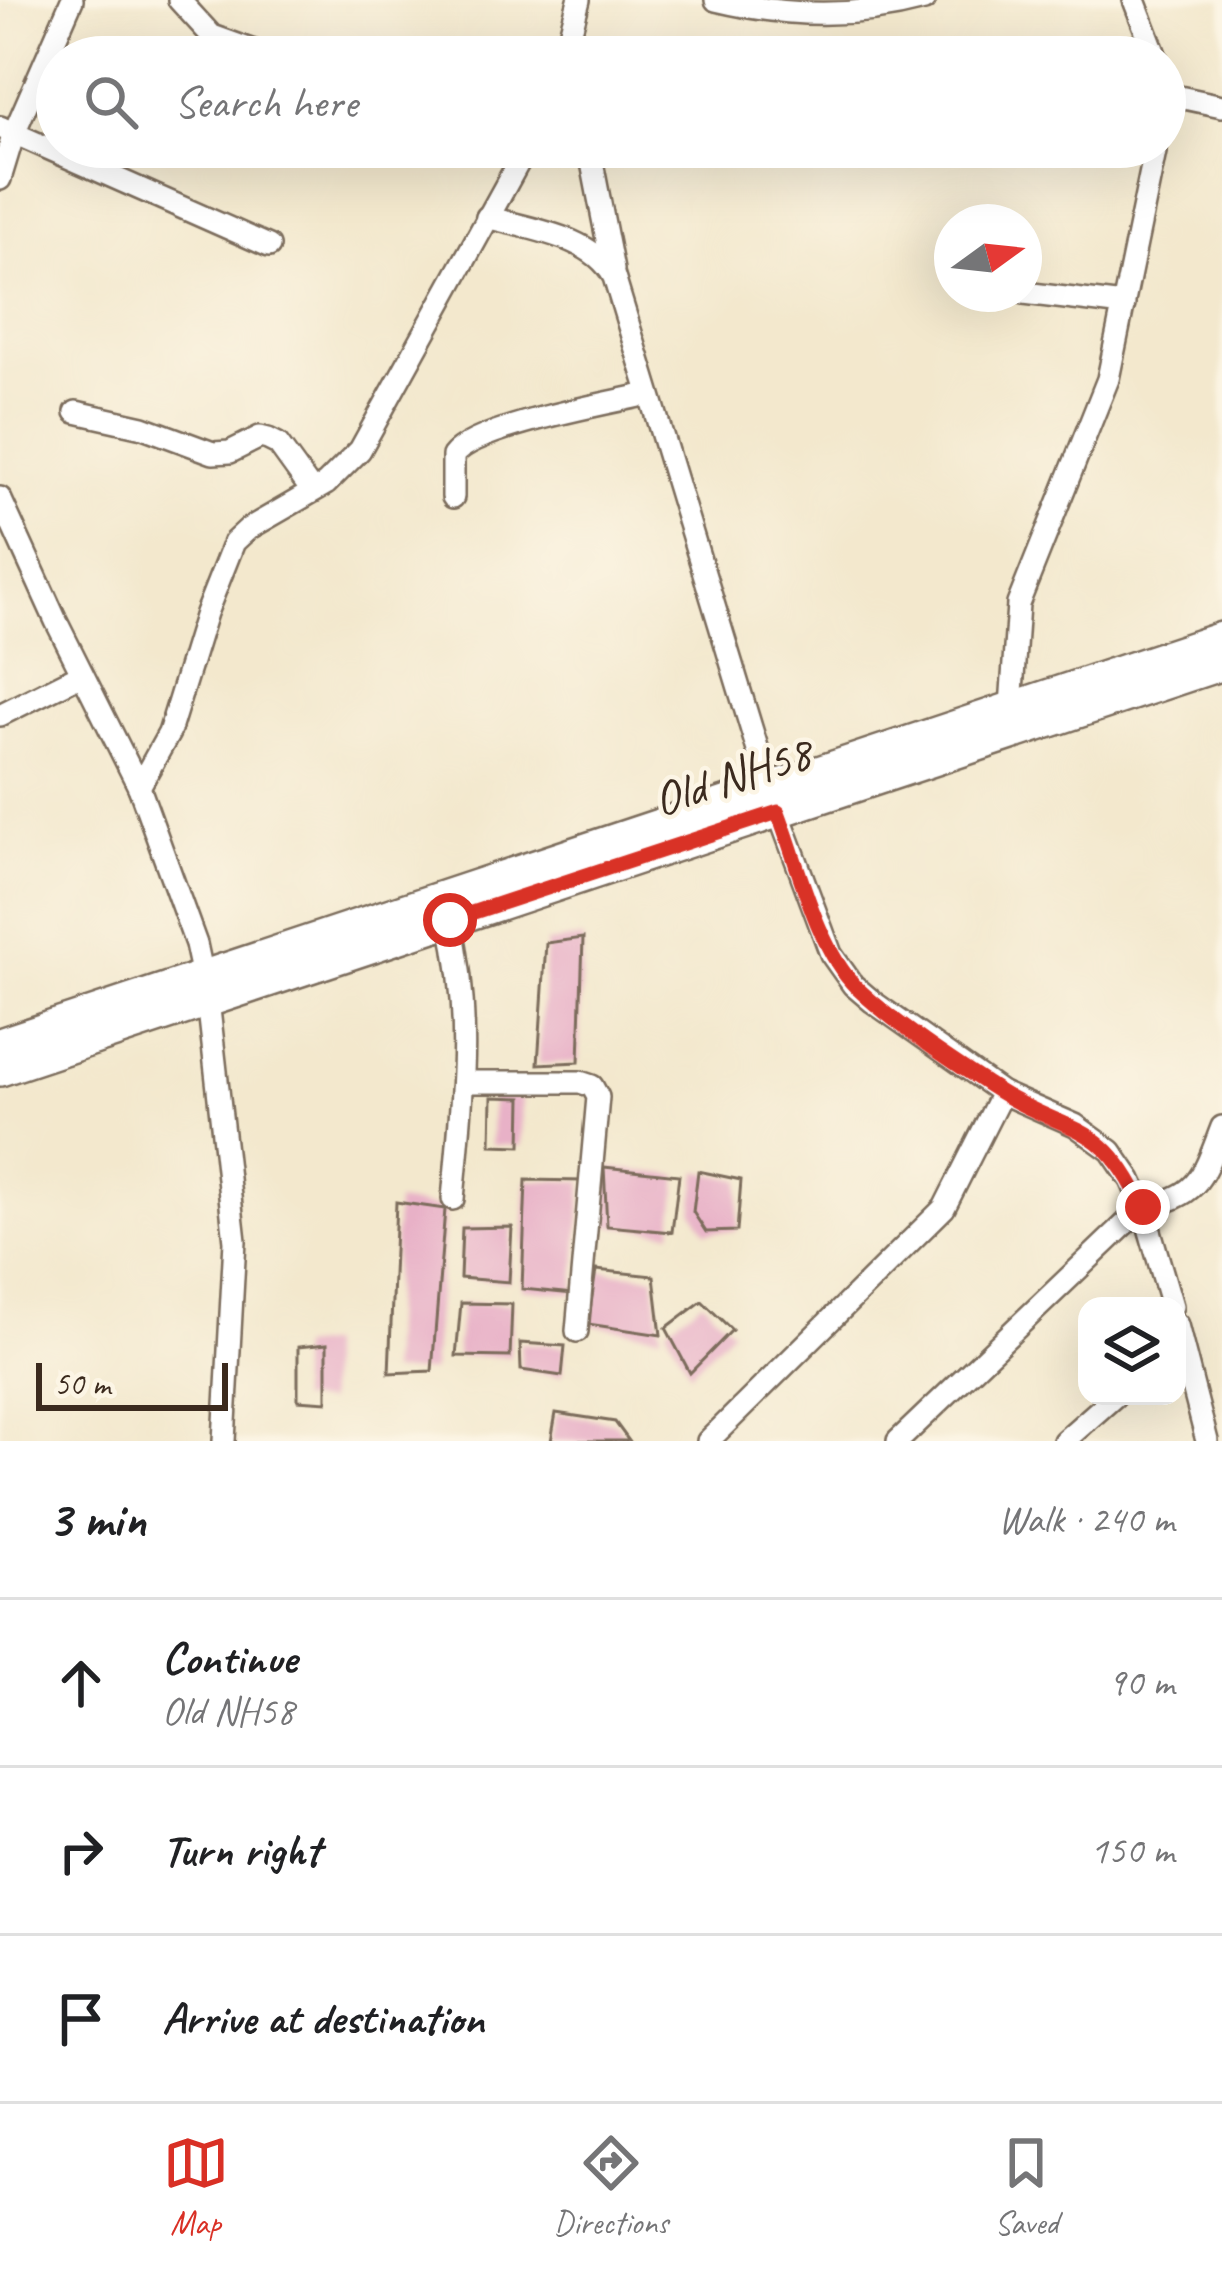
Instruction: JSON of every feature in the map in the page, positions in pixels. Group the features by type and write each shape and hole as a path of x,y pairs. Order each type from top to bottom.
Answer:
{"main road":[{"name":"Old NH58","path":"0,1045 450,920 774,801 1011,707 1222,639"},
{"name":"Old NH58","path":"0,1070 206,988 774,801 1222,663"}],"street":[{"path":"54,36 72,0"},
{"path":"178,0 212,36"},
{"path":"571,36 579,0"},
{"path":"716,0 813,15 884,11 924,0"},
{"path":"1134,0 1148,36"},
{"path":"0,179 7,130 36,72"},
{"path":"1186,98 1222,106"},
{"path":"7,130 36,143"},
{"path":"93,168 269,246"},
{"path":"139,787 170,733 206,613 234,542 344,469 360,450 515,168"},
{"path":"593,168 614,277 648,394 774,801 831,954 853,985 1002,1093 1075,1125 1111,1151 1143,1207 1169,1297"},
{"path":"1011,707 1018,604 1108,379 1152,168"},
{"path":"488,217 559,237 594,253 607,262 614,277"},
{"path":"1042,295 1124,305"},
{"path":"454,497 453,456 466,444 534,421 648,394"},
{"path":"76,412 143,427 213,453 230,452 260,437 268,439 278,444 312,491"},
{"path":"0,498 139,787 196,944 206,988 235,1241 224,1441"},
{"path":"0,715 82,674"},
{"path":"450,920 464,980 465,1082 454,1198"},
{"path":"465,1082 580,1082 592,1086 598,1097 578,1331"},
{"path":"708,1441 944,1208 1002,1093"},
{"path":"898,1441 1143,1207 1168,1203 1194,1190 1222,1127"},
{"path":"1186,1363 1207,1441"},
{"path":"1064,1441 1105,1405"}],"building":[{"path":"583,938 579,1062 538,1064 546,943"},
{"path":"492,1097 522,1098 521,1146 491,1145"},
{"path":"604,1167 679,1175 672,1232 607,1226"},
{"path":"698,1171 741,1180 737,1231 706,1232 693,1212"},
{"path":"526,1180 583,1181 574,1294 522,1289"},
{"path":"396,1202 445,1209 432,1371 389,1373"},
{"path":"512,1227 509,1282 460,1278 462,1228"},
{"path":"596,1270 654,1276 661,1335 588,1324"},
{"path":"702,1301 732,1330 690,1373 666,1328"},
{"path":"461,1303 512,1304 510,1357 456,1356"},
{"path":"520,1343 565,1346 562,1376 521,1370"},
{"path":"327,1344 327,1402 298,1400 298,1347"},
{"path":"556,1413 615,1422 629,1441 551,1441"}],"route":[{"path":"450,920 778,812 831,954 853,985 1002,1093 1075,1125 1111,1151 1143,1207"}]}
